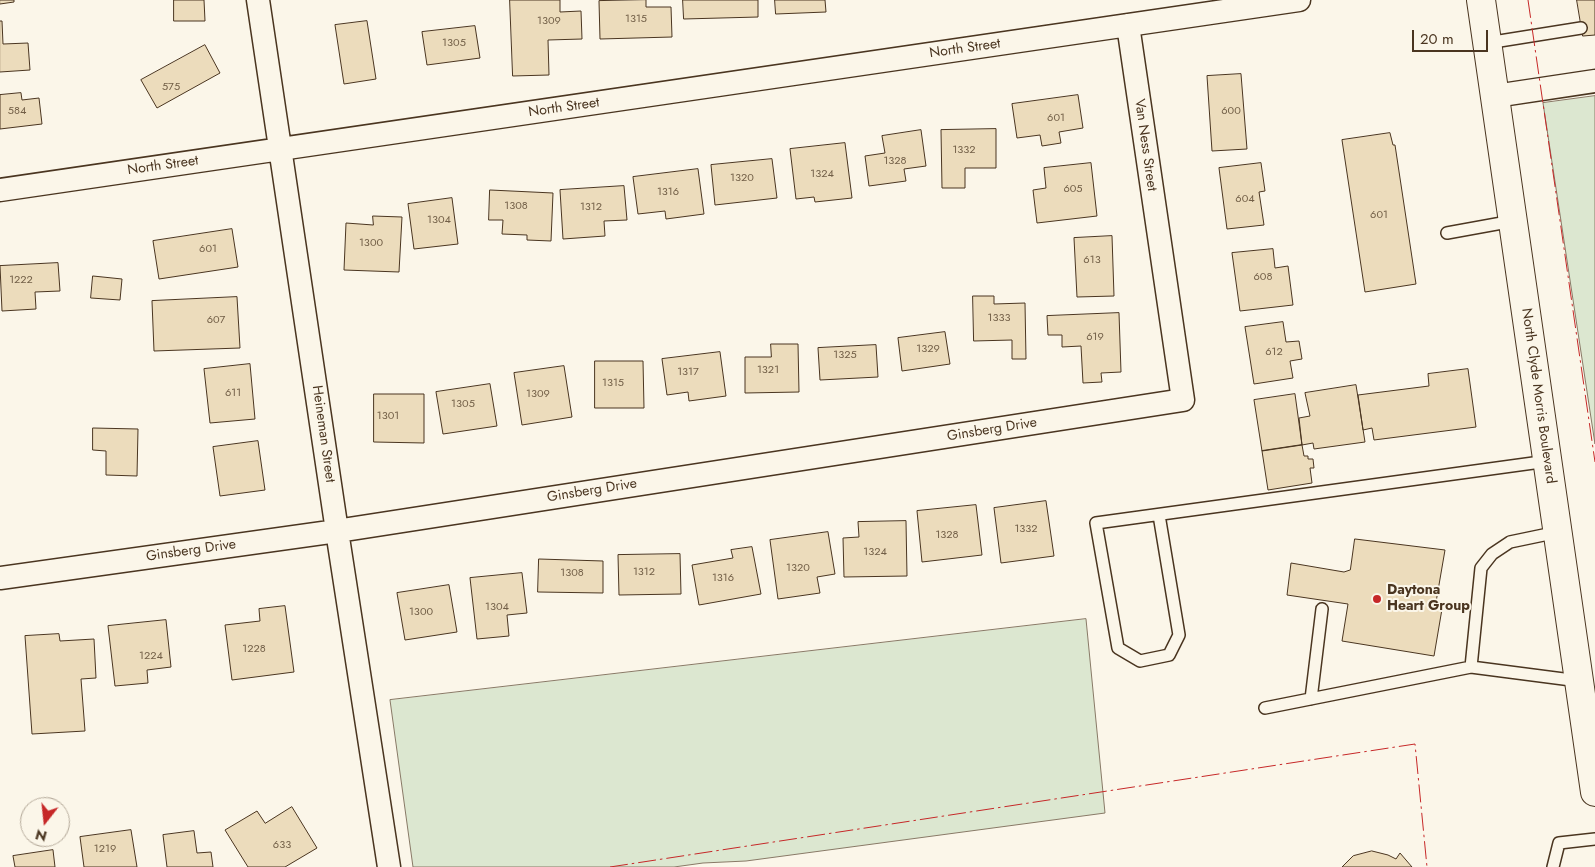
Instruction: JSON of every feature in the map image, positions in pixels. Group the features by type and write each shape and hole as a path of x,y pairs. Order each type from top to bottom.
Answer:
{"main road":[{"name":"North Clyde Morris Boulevard","path":"1481,0 1595,792"}],"street":[{"name":"Heineman Street","path":"258,0 389,867"},
{"path":"1128,25 1257,3 1298,0"},
{"name":"North Street","path":"0,190 1128,25"},
{"name":"Van Ness Street","path":"1128,25 1183,400"},
{"path":"1495,96 1595,81"},
{"name":"Ginsberg Drive","path":"0,578 337,531 1183,400"}],"lane":[{"path":"1487,43 1581,28"},
{"path":"1446,234 1513,221"},
{"path":"1159,515 1179,635 1169,655 1140,661 1118,648 1096,523 1548,462"},
{"path":"1471,667 1482,568 1492,554 1510,542 1558,532"},
{"path":"1311,699 1322,608"},
{"path":"1265,708 1471,667 1579,681"},
{"path":"1553,867 1559,843 1595,839"}],"green space":[{"path":"1595,96 1595,444 1543,103"},
{"path":"1086,619 1105,813 746,861 703,863 674,867 413,867 390,700"}],"building":[{"path":"0,0 14,0 14,2 0,4"},
{"path":"174,0 204,0 205,21 174,21"},
{"path":"510,0 560,0 560,12 581,11 582,39 548,40 549,75 513,76"},
{"path":"646,0 646,7 671,7 672,37 600,39 599,1"},
{"path":"683,0 758,0 758,17 684,19"},
{"path":"775,0 825,0 826,12 776,14"},
{"path":"1577,0 1595,0 1595,35 1583,36"},
{"path":"0,21 2,21 3,44 28,43 30,70 0,72"},
{"path":"367,21 376,79 344,84 335,25"},
{"path":"475,26 480,58 427,65 422,32"},
{"path":"205,45 220,73 157,108 141,80"},
{"path":"1241,74 1247,149 1212,151 1207,76"},
{"path":"21,93 22,100 39,98 42,124 0,129 0,95"},
{"path":"1078,95 1083,128 1059,132 1061,143 1042,146 1040,135 1017,138 1012,104"},
{"path":"996,129 996,168 965,168 965,188 942,188 941,130"},
{"path":"921,130 926,166 904,169 906,181 869,186 865,156 885,153 882,136"},
{"path":"1390,133 1393,145 1395,145 1416,284 1365,292 1342,140"},
{"path":"845,143 852,198 815,202 814,197 796,199 790,149"},
{"path":"772,159 777,198 715,205 711,165"},
{"path":"1091,163 1097,216 1037,223 1033,190 1046,188 1044,168"},
{"path":"1261,163 1265,191 1259,192 1264,225 1227,229 1219,168"},
{"path":"698,169 704,214 666,219 665,211 638,214 633,177"},
{"path":"624,186 627,220 604,221 605,236 563,239 560,190"},
{"path":"490,190 553,193 551,241 527,240 527,235 502,234 503,220 489,220"},
{"path":"452,198 458,244 414,249 408,204"},
{"path":"373,216 402,217 399,272 344,270 346,223 373,225"},
{"path":"232,229 238,267 159,279 153,241"},
{"path":"1112,236 1114,296 1077,297 1074,238"},
{"path":"1273,249 1275,268 1288,266 1293,305 1240,311 1232,253"},
{"path":"58,263 60,291 35,292 36,309 2,311 0,266"},
{"path":"93,276 122,279 120,300 91,298"},
{"path":"973,296 994,296 994,304 1025,303 1026,359 1012,359 1012,340 974,341"},
{"path":"237,297 240,348 154,351 152,301"},
{"path":"1119,313 1121,372 1101,373 1102,382 1083,383 1081,346 1062,347 1062,335 1048,335 1047,316"},
{"path":"1283,322 1286,342 1299,341 1302,359 1290,361 1293,378 1254,384 1245,327"},
{"path":"945,332 950,364 902,371 898,338"},
{"path":"771,344 798,344 799,392 745,393 745,357 771,357"},
{"path":"876,345 878,377 820,380 818,348"},
{"path":"720,352 726,396 689,401 688,392 667,395 662,359"},
{"path":"595,361 643,361 644,408 595,408"},
{"path":"250,364 255,419 210,423 204,369"},
{"path":"564,366 572,417 522,425 514,373"},
{"path":"1468,369 1476,427 1374,440 1372,428 1363,430 1358,395 1429,386 1428,374"},
{"path":"490,384 497,426 443,434 436,392"},
{"path":"1356,385 1365,442 1314,449 1313,443 1302,445 1299,418 1310,416 1305,393"},
{"path":"374,394 424,394 424,443 374,442"},
{"path":"1295,394 1302,445 1262,451 1254,400"},
{"path":"93,428 138,429 137,476 106,475 106,451 93,450"},
{"path":"258,441 265,490 220,496 213,447"},
{"path":"1302,445 1304,456 1308,456 1308,459 1313,459 1314,468 1310,468 1312,483 1268,490 1262,451"},
{"path":"1046,501 1054,556 1001,563 994,508"},
{"path":"976,505 982,555 922,562 917,511"},
{"path":"906,521 907,576 844,577 843,538 859,537 858,522"},
{"path":"828,532 835,574 817,577 820,593 778,599 770,540"},
{"name":"Daytona Heart Group","path":"1355,539 1445,550 1435,608 1442,609 1434,656 1342,641 1348,604 1287,595 1291,563 1344,572 1350,570"},
{"path":"752,547 761,594 699,605 692,565 733,558 731,550"},
{"path":"680,554 681,594 619,595 618,555"},
{"path":"539,559 603,561 603,593 538,592"},
{"path":"522,573 527,613 507,615 509,636 477,639 470,578"},
{"path":"449,585 457,632 405,640 397,593"},
{"path":"285,606 294,672 232,680 225,625 260,621 259,609"},
{"path":"166,620 171,667 147,670 148,683 115,686 108,626"},
{"path":"59,634 60,641 94,639 96,678 81,679 85,731 32,734 25,636"},
{"path":"292,807 317,848 285,867 248,867 225,830 257,811 265,823"},
{"path":"131,830 137,867 84,867 80,837"},
{"path":"194,831 197,853 211,852 213,867 167,867 163,835"},
{"path":"53,850 55,867 15,867 13,856"},
{"path":"1372,851 1396,859 1400,853 1412,867 1342,867 1353,856"}],"power":[{"path":"1528,0 1595,462"},
{"path":"610,867 1415,744 1427,867"}],"place":[{"name":"Daytona Heart Group","path":"1377,599"}]}
